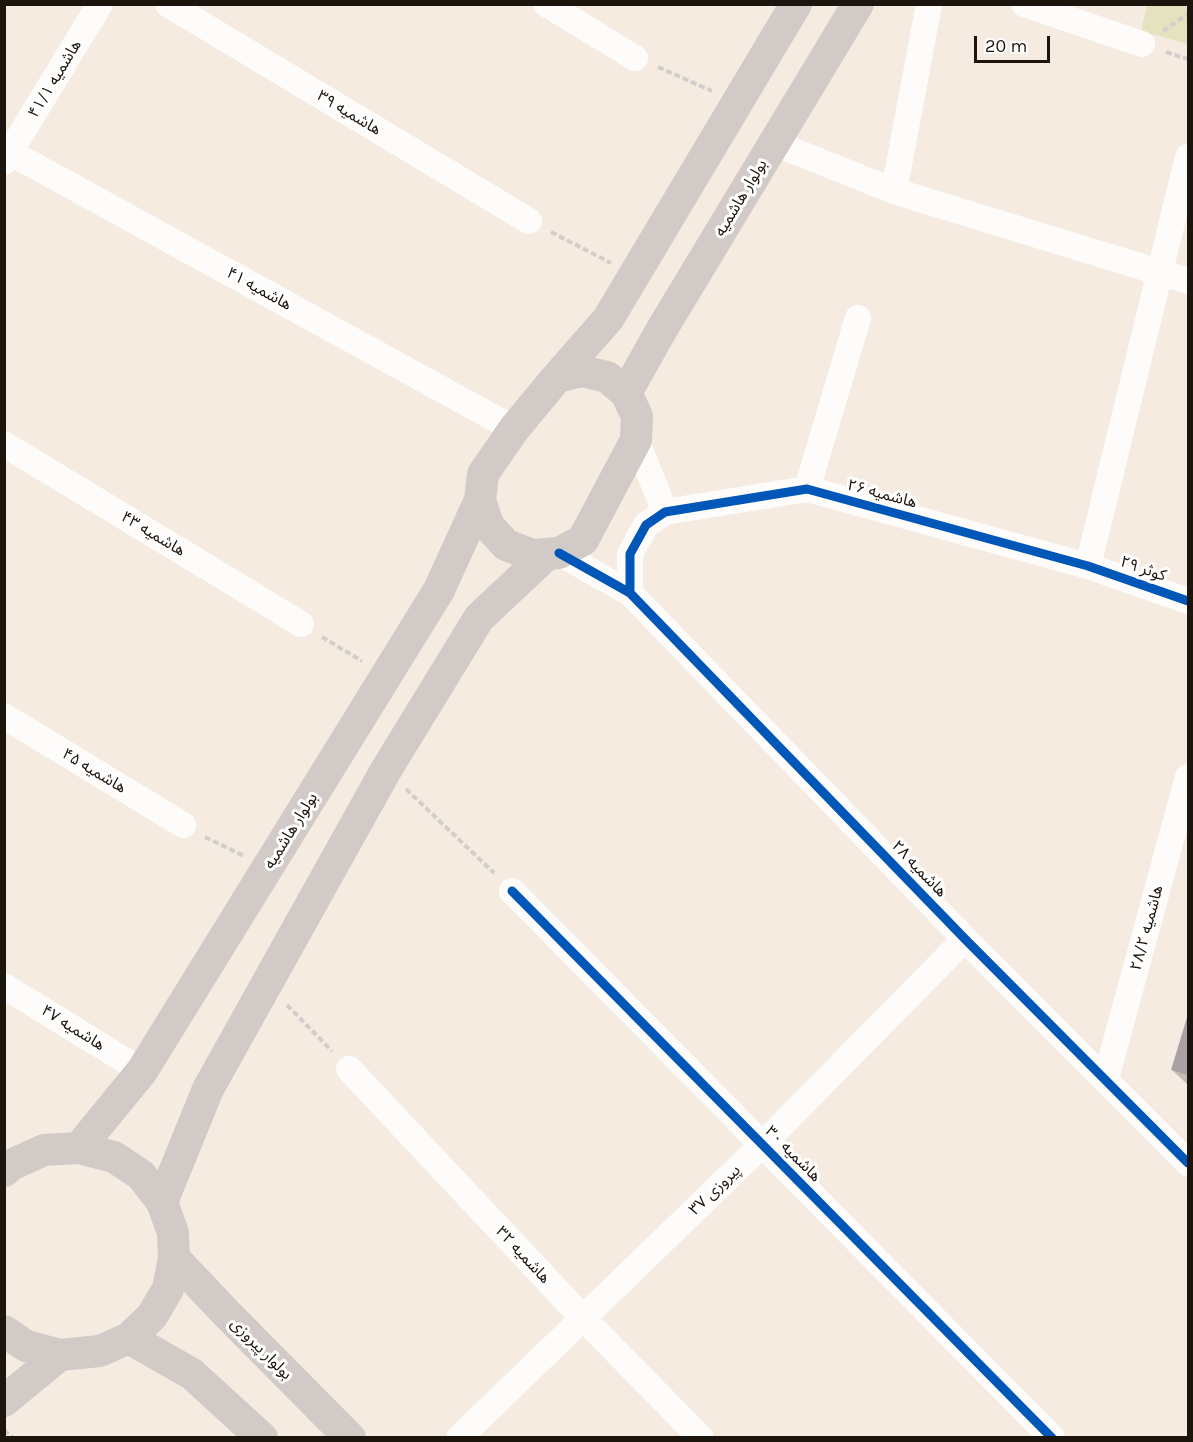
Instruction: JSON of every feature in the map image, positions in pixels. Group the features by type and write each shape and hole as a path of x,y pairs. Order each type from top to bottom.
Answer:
{"main road":[{"path":"553,554 532,555 506,545 488,525 480,500 483,474 514,429 608,319 736,101 796,4"},
{"name":"بولوار هاشمیه","path":"626,393 858,4"},
{"path":"162,1202 208,1089 386,770 479,618 553,554 584,540 636,440 637,416 626,393 607,377 582,371 557,377"},
{"name":"بولوار هاشمیه","path":"80,1148 142,1071 386,676 439,590 480,500"},
{"path":"4,1331 26,1346 60,1355 100,1351 129,1338 152,1316 168,1289 174,1258 173,1233 162,1202 141,1175 114,1157 80,1148 44,1150 7,1165"},
{"name":"بولوار پیروزی","path":"174,1258 350,1437"},
{"path":"129,1338 192,1374 262,1437"},
{"path":"4,1401 60,1355"}],"street":[{"name":"هاشمیه ۴۱/۱","path":"6,155 100,4"},
{"name":"هاشمیه ۳۹","path":"168,4 529,221"},
{"path":"546,4 635,58"},
{"path":"894,191 929,4"},
{"path":"1024,4 1142,44"},
{"path":"774,143 894,191 1188,281"},
{"name":"هاشمیه ۴۱","path":"6,155 514,429"},
{"path":"1088,566 1188,157"},
{"path":"807,489 858,318"},
{"path":"630,593 630,554 646,525 665,512 636,440"},
{"name":"هاشمیه ۴۳","path":"4,444 301,624"},
{"name":"هاشمیه ۲۶","path":"665,512 807,489 1088,566"},
{"name":"هاشمیه ۲۸","path":"553,554 630,593 965,939 1106,1078 1188,1163"},
{"name":"کوثر ۲۹","path":"1088,566 1188,601"},
{"name":"هاشمیه ۴۵","path":"4,716 183,825"},
{"name":"هاشمیه ۲۸/۲","path":"1106,1078 1188,777"},
{"name":"هاشمیه ۳۰","path":"512,891 1052,1437"},
{"name":"پیروزی ۳۷","path":"459,1437 763,1144 965,939"},
{"name":"هاشمیه ۴۷","path":"4,986 142,1071"},
{"name":"هاشمیه ۳۲","path":"350,1069 582,1317 701,1437"}],"path":[{"path":"1142,44 1188,14"},
{"path":"635,58 736,101"},
{"path":"529,221 635,274"},
{"path":"301,624 386,676"},
{"path":"386,770 512,891"},
{"path":"183,825 267,868"},
{"path":"266,983 350,1069"},
{"path":"4,1430 14,1437"}],"shaded area":[{"path":"1147,5 1188,5 1188,44 1141,31"}],"building":[{"path":"1188,1014 1188,1075 1171,1070"}],"cycle path":[{"path":"630,593 630,554 646,525 665,512 807,489 1088,566 1188,601"},
{"path":"559,553 630,593 965,939 1188,1163"},
{"path":"512,891 1052,1438"}]}
